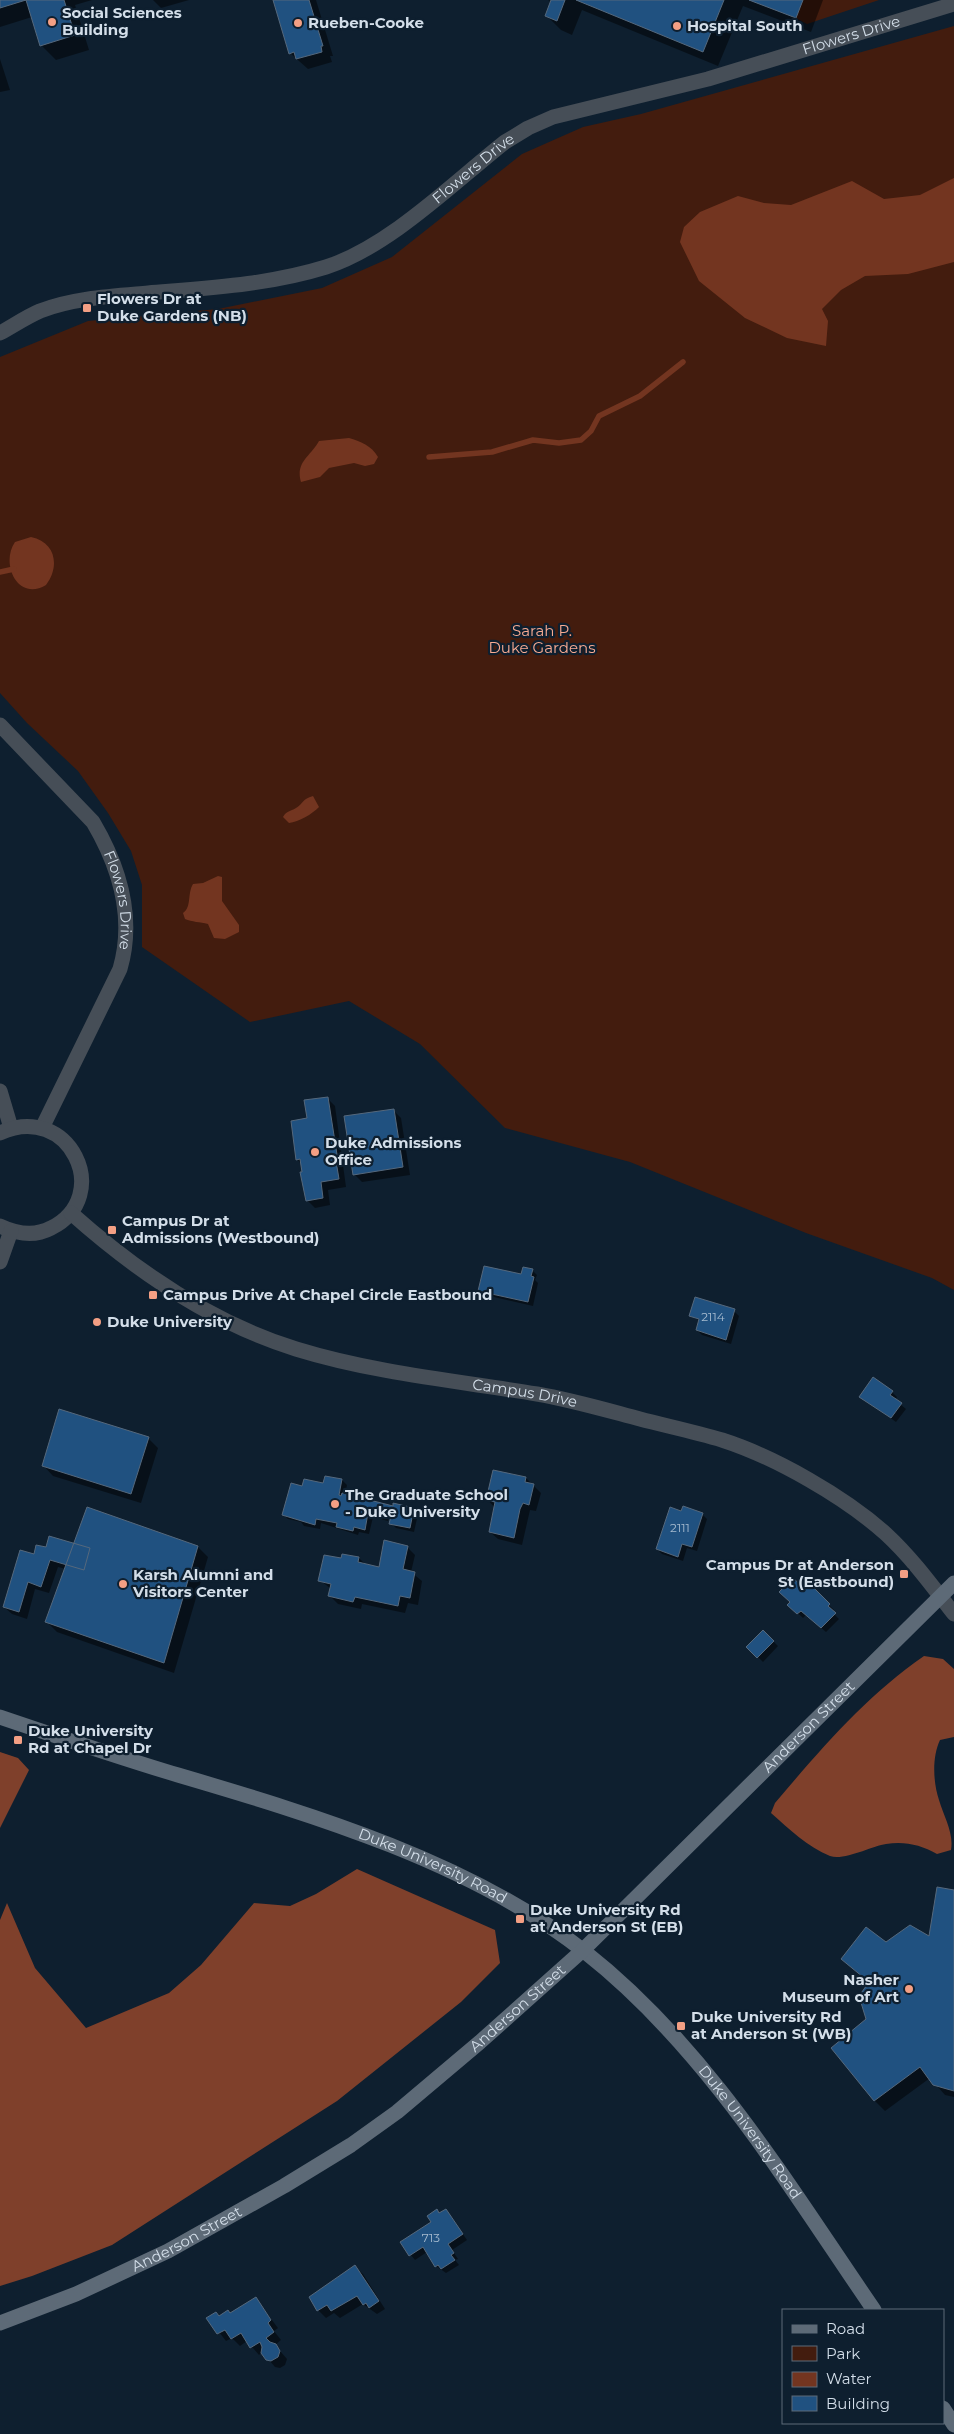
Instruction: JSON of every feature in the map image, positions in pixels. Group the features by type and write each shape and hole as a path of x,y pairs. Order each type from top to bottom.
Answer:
{"street":[{"name":"Flowers Drive","path":"0,333 39,311 66,304 123,295 249,284 282,279 328,266 377,243 505,142 528,128 553,117 708,79 954,4"},
{"name":"Flowers Drive","path":"0,725 93,822 104,840 118,873 126,918 126,943 120,969 42,1128"},
{"path":"0,1091 6,1131 27,1126 42,1128 58,1135 70,1147 79,1162 82,1180 79,1197 71,1213 59,1224 44,1232 27,1234 5,1228 0,1262"},
{"name":"Campus Drive","path":"71,1213 101,1239 150,1276 183,1297 250,1331 294,1348 397,1372 541,1395 722,1440 746,1449 851,1506 887,1535 954,1614"},
{"name":"Anderson Street","path":"0,2323 76,2294 137,2267 284,2186 351,2146 397,2112 447,2071 583,1950 954,1583"},
{"name":"Duke University Road","path":"0,1717 178,1775 289,1808 360,1834 463,1877 497,1895 583,1950 672,2033 741,2118 873,2309"},
{"path":"944,2410 954,2425"}],"green space":[{"path":"803,0 879,0 807,24 796,18"},
{"name":"Sarah P. Duke Gardens","path":"954,26 954,1290 932,1278 806,1233 630,1162 505,1128 420,1044 349,1001 250,1022 142,947 142,885 131,851 108,813 78,771 27,723 0,693 0,357 88,321 218,309 322,288 392,257 522,154 583,127 641,114"}],"shaded area":[{"path":"924,1656 943,1659 954,1669 954,1737 940,1740 937,1747 934,1770 937,1793 950,1831 951,1850 937,1854 919,1846 900,1843 880,1845 858,1853 836,1857 814,1848 771,1813 775,1803 863,1706"},
{"path":"0,1752 18,1758 29,1770 0,1828"},
{"path":"357,1869 495,1930 500,1963 461,2002 337,2101 112,2245 32,2276 0,2286 0,1920 7,1903 35,1968 86,2028 169,1993 201,1965 254,1903 290,1906 316,1894"}],"water":[{"path":"954,178 954,262 908,274 865,276 841,290 822,309 828,321 826,346 787,338 745,318 699,281 680,242 684,227 700,212 738,196 764,203 791,205 852,181 884,199 920,195"},
{"path":"349,438 361,442 372,450 378,457 374,464 365,466 354,463 329,468 320,477 301,482 300,469 302,464 319,441"},
{"path":"31,537 46,544 53,556 54,563 53,571 46,585 36,589 27,589 20,585 14,578 10,560 15,542"},
{"path":"313,796 319,807 313,812 289,823 283,817 307,798"},
{"path":"218,876 222,877 222,901 239,925 239,932 225,939 214,938 208,924 185,919 183,913 188,907 193,884 203,883"}],"building":[{"path":"0,0 26,0 0,8"},
{"name":"Social Sciences Building","path":"26,0 64,0 75,35 40,46"},
{"name":"Rueben-Cooke","path":"273,0 309,0 323,46 321,46 322,52 296,59 294,52 289,54"},
{"path":"551,0 565,0 557,21 545,16"},
{"name":"Hospital South","path":"576,0 724,0 703,52"},
{"name":"Hospital South","path":"749,0 803,0 796,18"},
{"name":"Duke Admissions Office","path":"328,1097 339,1179 321,1182 323,1198 306,1201 300,1172 302,1172 300,1159 296,1160 291,1121 307,1118 304,1100"},
{"path":"394,1109 403,1167 353,1175 344,1116"},
{"path":"484,1266 521,1274 523,1267 533,1269 531,1276 534,1277 528,1302 478,1291"},
{"path":"695,1297 735,1309 726,1340 696,1330 699,1319 689,1316"},
{"path":"873,1377 893,1391 890,1395 902,1403 891,1418 859,1397"},
{"path":"59,1409 149,1437 131,1494 42,1466"},
{"path":"493,1470 526,1477 525,1482 534,1484 529,1505 523,1503 520,1509 514,1538 489,1532 495,1502 486,1500"},
{"name":"The Graduate School - Duke University","path":"325,1476 342,1479 339,1495 341,1496 342,1493 393,1506 393,1503 414,1508 410,1528 389,1524 392,1512 384,1510 383,1516 368,1513 365,1530 354,1527 353,1531 336,1527 337,1523 316,1519 315,1525 282,1515 291,1483 302,1486 304,1479 323,1483"},
{"path":"683,1506 703,1513 692,1547 682,1544 678,1557 656,1549 670,1507 681,1511"},
{"name":"Karsh Alumni and Visitors Center","path":"87,1507 198,1546 164,1663 45,1622"},
{"path":"49,1536 90,1548 84,1570 50,1560 41,1587 28,1582 19,1612 3,1607 20,1550 34,1554 36,1545 46,1547"},
{"path":"384,1540 408,1546 403,1569 415,1572 410,1598 400,1596 398,1606 355,1597 353,1602 328,1596 331,1584 318,1581 324,1555 341,1558 342,1554 359,1557 358,1562 379,1567"},
{"path":"793,1578 804,1588 809,1583 830,1604 828,1606 836,1613 821,1628 801,1611 797,1614 787,1605 790,1602 779,1592"},
{"path":"763,1630 774,1641 757,1658 746,1647"},
{"name":"Nasher Museum of Art","path":"937,1887 954,1890 954,2091 933,2085 920,2067 874,2101 831,2048 866,2019 859,1996 869,1982 841,1959 866,1927 886,1942 910,1925 929,1936"},
{"path":"437,2209 439,2213 446,2209 463,2234 448,2244 454,2253 451,2255 455,2260 441,2269 438,2265 435,2267 423,2247 409,2256 400,2242 431,2222 427,2216"},
{"path":"355,2265 379,2301 369,2308 366,2303 363,2305 357,2296 331,2311 327,2305 317,2311 309,2297"},
{"path":"256,2297 271,2320 268,2323 274,2332 266,2338 276,2344 280,2351 278,2357 271,2361 266,2360 261,2353 262,2347 260,2342 250,2348 241,2333 231,2339 225,2330 217,2334 206,2318 216,2312 219,2316 228,2310 230,2313"}],"waterway":[{"path":"429,457 492,452 533,440 559,443 581,440 591,431 599,416 640,396 683,362"},
{"path":"0,572 14,569"}],"place":[{"name":"Social Sciences Building","path":"52,22"},
{"name":"Rueben-Cooke","path":"298,23"},
{"name":"Hospital South","path":"677,26"},
{"name":"Flowers Dr at Duke Gardens (NB)","path":"87,308"},
{"name":"Duke Admissions Office","path":"315,1152"},
{"name":"Campus Dr at Admissions (Westbound)","path":"112,1230"},
{"name":"Campus Drive At Chapel Circle Eastbound","path":"153,1295"},
{"name":"Duke University","path":"97,1322"},
{"name":"The Graduate School - Duke University","path":"335,1504"},
{"name":"Campus Dr at Anderson St (Eastbound)","path":"904,1574"},
{"name":"Karsh Alumni and Visitors Center","path":"123,1584"},
{"name":"Duke University Rd at Chapel Dr","path":"18,1740"},
{"name":"Duke University Rd at Anderson St (EB)","path":"520,1919"},
{"name":"Nasher Museum of Art","path":"909,1989"},
{"name":"Duke University Rd at Anderson St (WB)","path":"681,2026"}]}
